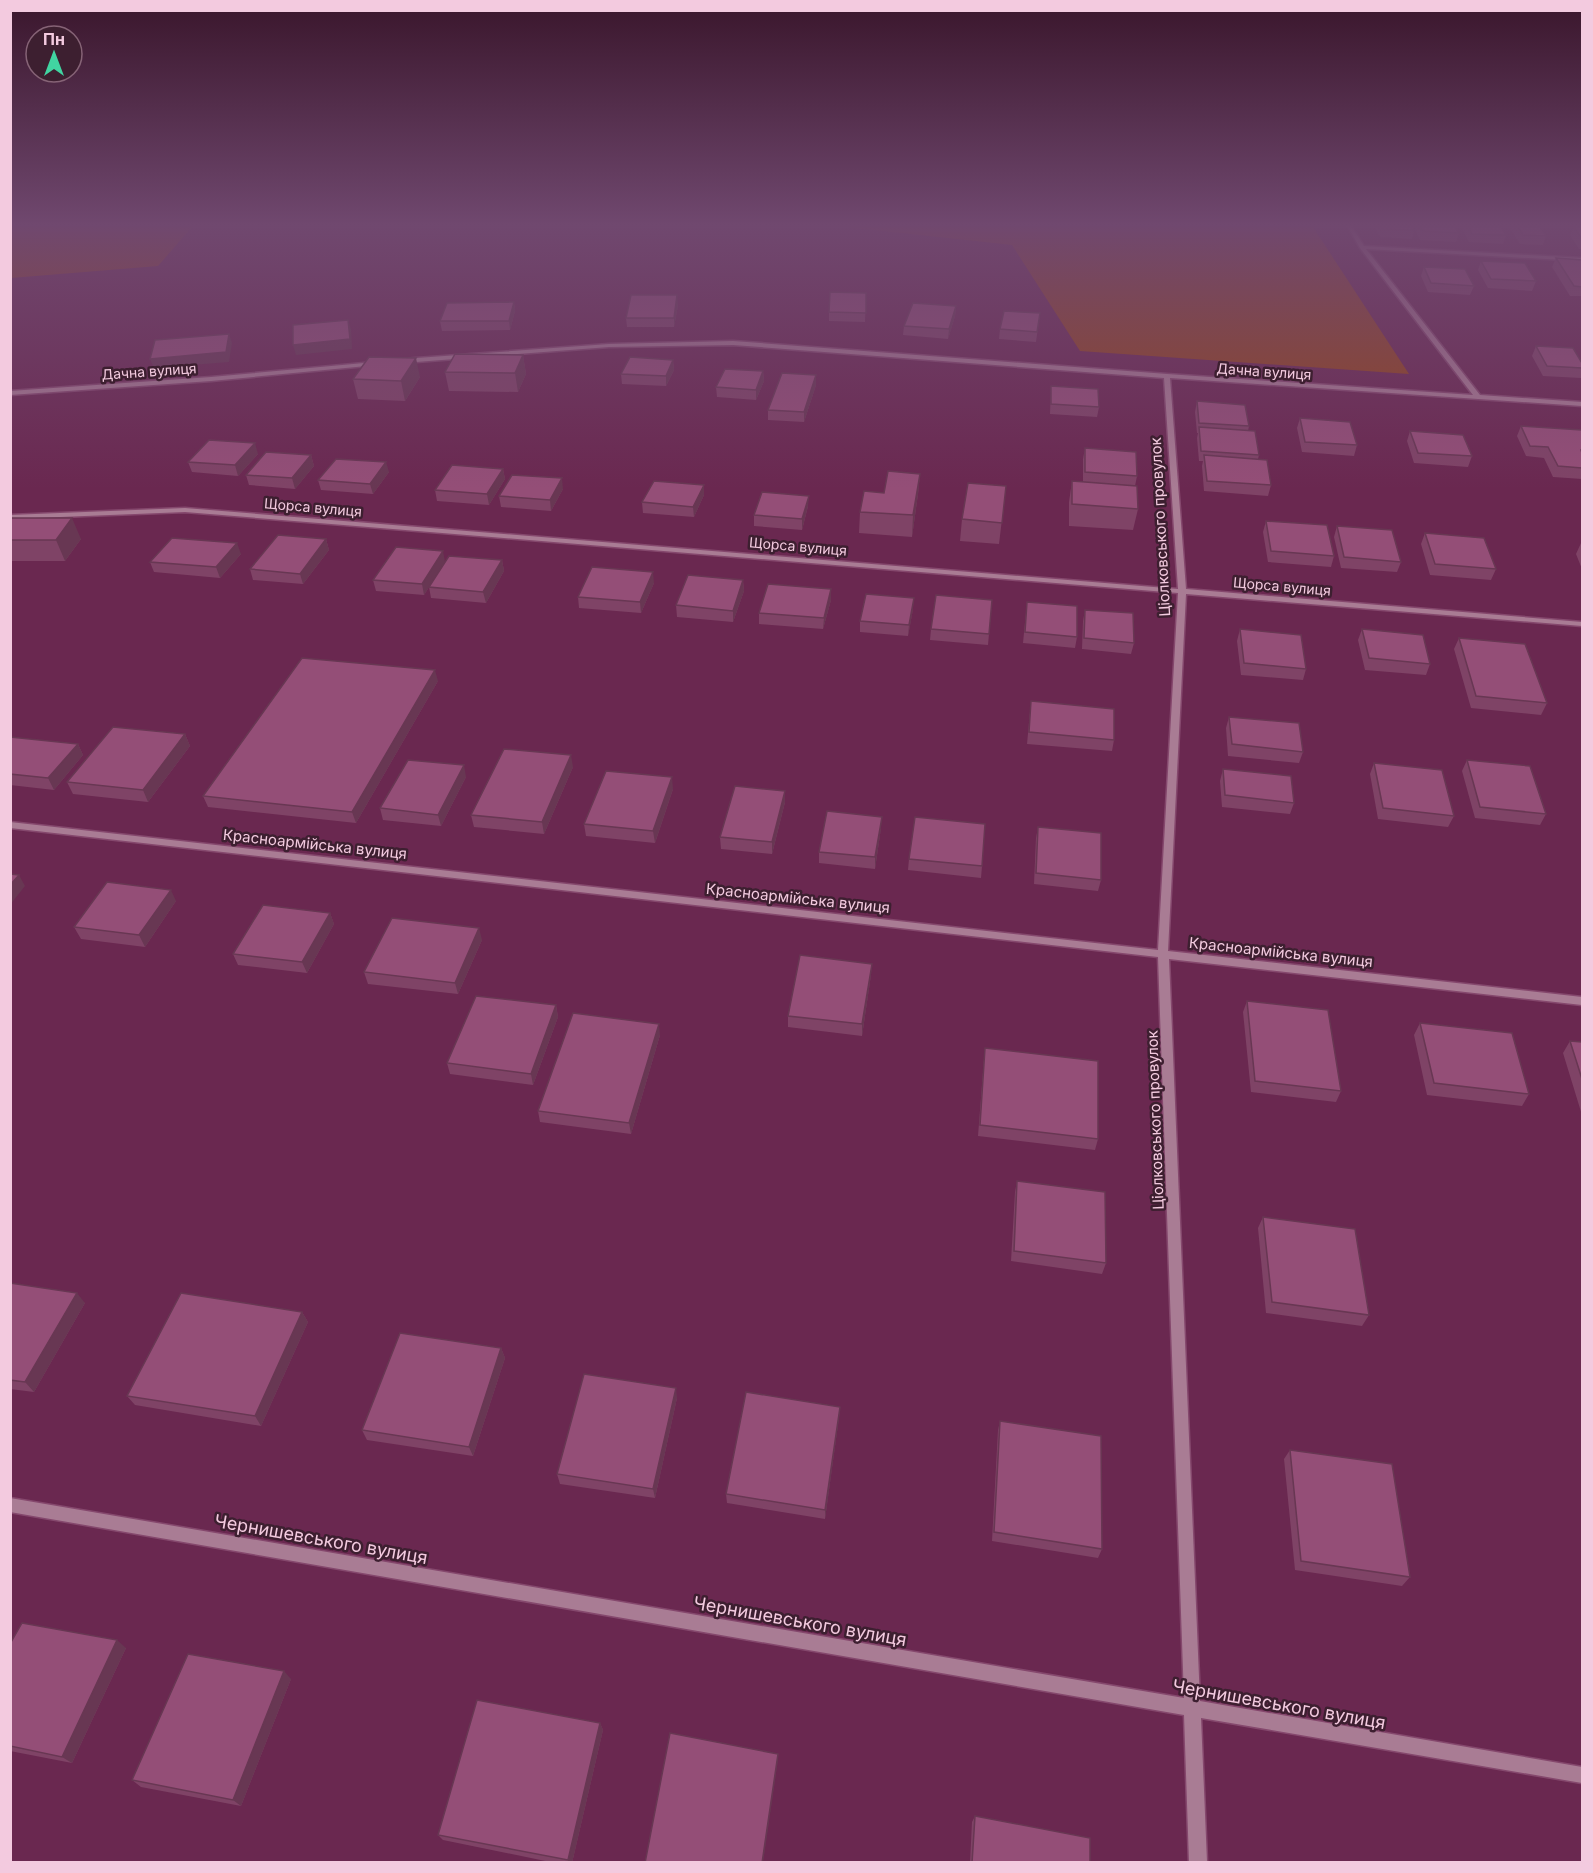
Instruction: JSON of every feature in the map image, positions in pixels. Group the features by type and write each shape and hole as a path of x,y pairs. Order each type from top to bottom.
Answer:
{"street":[{"path":"1414,314 1478,397"},
{"name":"Дачна вулиця","path":"400,362 596,345 680,342 812,349 1582,404"},
{"name":"Дачна вулиця","path":"10,393 211,379 388,363"},
{"name":"Ціолковського провулок","path":"1167,376 1182,591 1163,954 1198,1863"},
{"name":"Щорса вулиця","path":"10,517 185,510 1582,624"},
{"name":"Красноармійська вулиця","path":"10,825 1582,1001"},
{"name":"Чернишевського вулиця","path":"10,1505 1582,1775"}],"shaded area":[{"path":"1057,314 1370,314 1409,374 1080,351"}],"building":[{"path":"443,314 511,314 509,321 440,321"},
{"path":"627,314 674,314 674,318 626,318"},
{"path":"909,314 953,314 949,329 904,326"},
{"path":"1003,314 1040,314 1037,332 1000,329"},
{"path":"348,320 350,339 293,345 293,325"},
{"path":"229,334 226,352 150,359 155,340"},
{"path":"1536,346 1573,348 1582,363 1582,368 1547,366"},
{"path":"455,354 523,355 515,373 445,372"},
{"path":"369,357 416,358 401,381 353,379"},
{"path":"630,357 673,360 666,376 621,374"},
{"path":"725,369 763,371 756,390 716,387"},
{"path":"782,373 816,375 804,412 768,410"},
{"path":"1051,386 1098,389 1099,407 1051,404"},
{"path":"1197,401 1245,405 1249,426 1199,423"},
{"path":"1300,418 1350,422 1357,445 1305,442"},
{"path":"1521,426 1582,430 1582,468 1558,466 1548,447 1530,446"},
{"path":"1199,427 1255,431 1259,455 1201,451"},
{"path":"1410,431 1463,435 1472,456 1418,453"},
{"path":"209,440 255,443 235,465 188,462"},
{"path":"1085,448 1136,452 1137,476 1085,472"},
{"path":"266,452 311,455 292,478 246,475"},
{"path":"1204,455 1267,460 1271,485 1207,481"},
{"path":"336,459 386,462 370,484 318,480"},
{"path":"452,465 503,469 487,494 435,490"},
{"path":"888,471 920,474 913,515 860,512 864,491 884,493"},
{"path":"512,475 562,478 550,500 499,496"},
{"path":"654,481 704,485 693,507 642,502"},
{"path":"1072,481 1137,486 1138,509 1072,504"},
{"path":"968,483 1006,486 1002,523 962,519"},
{"path":"762,492 809,496 802,519 754,515"},
{"path":"10,518 72,518 56,540 10,540"},
{"path":"1266,521 1327,525 1334,556 1271,551"},
{"path":"1337,526 1392,530 1401,562 1344,557"},
{"path":"1425,533 1484,538 1496,569 1435,564"},
{"path":"278,535 326,539 300,574 250,569"},
{"path":"172,538 237,543 216,567 150,562"},
{"path":"396,547 443,551 422,584 373,580"},
{"path":"449,556 502,560 483,592 429,587"},
{"path":"592,567 653,572 640,602 578,597"},
{"path":"688,575 743,580 733,611 676,605"},
{"path":"768,584 831,589 824,618 759,613"},
{"path":"866,594 914,598 909,625 860,621"},
{"path":"936,595 992,600 989,634 931,629"},
{"path":"1027,602 1077,606 1077,637 1025,632"},
{"path":"1085,610 1133,613 1134,643 1084,638"},
{"path":"1240,629 1301,635 1306,669 1244,663"},
{"path":"1362,629 1423,635 1430,664 1369,658"},
{"path":"1459,638 1525,644 1547,703 1476,696"},
{"path":"302,658 435,670 352,812 203,796"},
{"path":"1031,701 1114,709 1114,740 1029,732"},
{"path":"1229,717 1299,723 1303,752 1232,744"},
{"path":"113,727 185,734 143,790 67,782"},
{"path":"10,737 78,744 48,778 10,774"},
{"path":"504,749 571,755 542,822 471,815"},
{"path":"408,760 464,765 438,815 380,808"},
{"path":"1467,760 1530,766 1546,814 1480,807"},
{"path":"1374,763 1442,770 1454,816 1383,808"},
{"path":"1223,769 1291,776 1294,803 1225,795"},
{"path":"606,771 672,777 653,831 584,824"},
{"path":"735,786 785,791 772,842 720,837"},
{"path":"827,811 882,817 875,857 819,852"},
{"path":"915,817 985,824 982,866 909,859"},
{"path":"1038,827 1101,833 1101,880 1036,873"},
{"path":"10,874 19,875 10,885"},
{"path":"107,882 171,890 139,935 74,927"},
{"path":"263,905 330,913 302,962 233,954"},
{"path":"392,918 479,928 455,983 364,972"},
{"path":"800,955 872,964 862,1024 788,1016"},
{"path":"476,996 556,1005 531,1074 447,1063"},
{"path":"1247,1001 1328,1010 1341,1091 1255,1081"},
{"path":"573,1013 659,1024 629,1123 538,1111"},
{"path":"1420,1023 1512,1033 1529,1094 1434,1083"},
{"path":"1570,1041 1582,1042 1582,1079"},
{"path":"985,1048 1098,1061 1098,1139 980,1125"},
{"path":"1017,1181 1105,1192 1106,1263 1014,1251"},
{"path":"1263,1217 1355,1229 1369,1315 1272,1302"},
{"path":"10,1283 77,1293 25,1382 10,1380"},
{"path":"181,1293 302,1312 255,1416 127,1396"},
{"path":"400,1333 501,1348 469,1447 362,1430"},
{"path":"584,1374 676,1388 653,1489 557,1474"},
{"path":"746,1392 840,1407 825,1510 726,1494"},
{"path":"1000,1421 1101,1436 1102,1549 994,1532"},
{"path":"1290,1450 1392,1464 1410,1577 1301,1561"},
{"path":"22,1623 117,1640 62,1757 10,1746 10,1644"},
{"path":"188,1654 284,1671 233,1800 132,1780"},
{"path":"477,1700 600,1723 568,1860 438,1835"},
{"path":"670,1733 778,1754 762,1863 645,1863"},
{"path":"975,1816 1090,1838 1090,1863 972,1863"}]}
